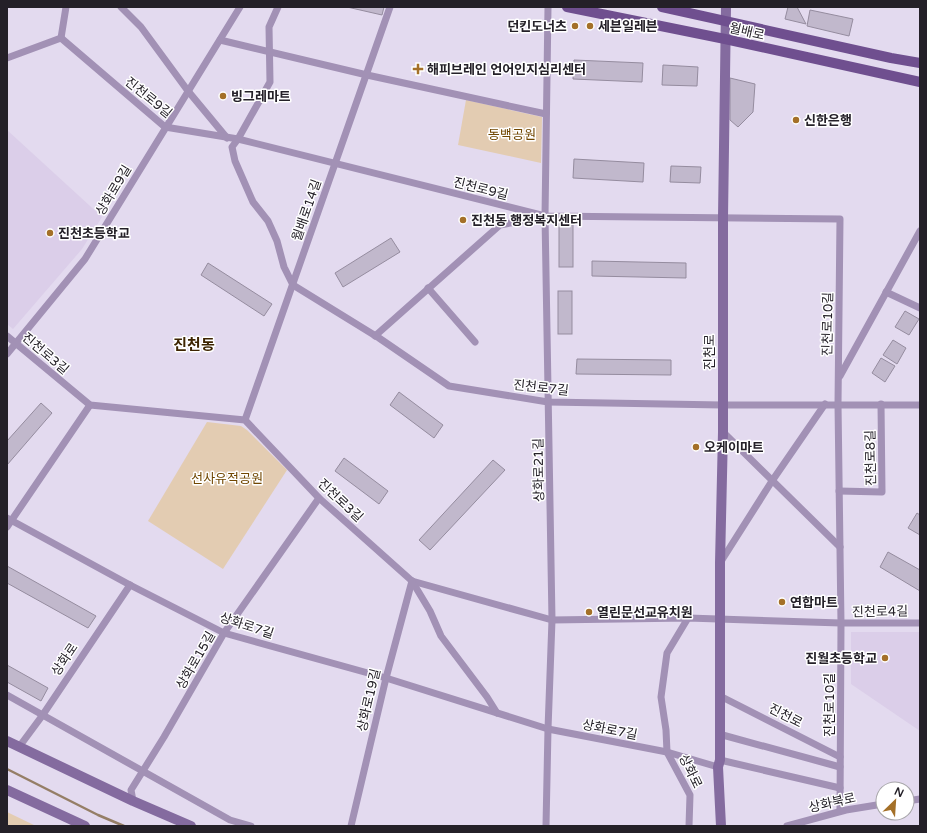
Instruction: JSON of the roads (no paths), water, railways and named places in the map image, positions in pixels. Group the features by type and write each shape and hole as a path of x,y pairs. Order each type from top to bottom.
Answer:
{"main road":[{"name":"월배로","path":"567,7 725,39 920,82"},
{"name":"월배로","path":"662,7 890,58 920,63"},
{"name":"진천로","path":"721,826 719,763 720,563 723,432 723,217 726,7"},
{"path":"7,741 133,801 191,826"},
{"path":"7,790 85,826"}],"street":[{"path":"7,58 62,38 66,7"},
{"path":"121,7 141,27 188,91 226,138"},
{"name":"상화로9길","path":"7,354 85,259 240,7"},
{"path":"278,7 269,27 270,82 232,147 235,161 253,202 268,220 277,241 284,267 293,285"},
{"name":"월배로14길","path":"244,420 293,285 390,7"},
{"name":"상화로21길","path":"546,826 552,620 545,216 548,7"},
{"name":"진천로9길","path":"62,38 165,127 238,139 545,216 723,217"},
{"path":"220,40 367,75 546,114"},
{"path":"375,336 500,225 545,216"},
{"name":"진천로10길","path":"723,217 840,218 838,404 841,623 840,812"},
{"path":"839,378 920,231"},
{"name":"진천로7길","path":"293,285 375,336 449,386 548,402 722,405"},
{"path":"428,288 475,342"},
{"path":"886,292 920,308"},
{"name":"진천로3길","path":"7,336 90,405"},
{"path":"722,405 919,403"},
{"path":"720,563 772,481 824,404"},
{"name":"진천로8길","path":"840,491 882,492 881,404"},
{"path":"8,522 90,405 244,420"},
{"name":"진천로3길","path":"244,420 319,498 412,581 552,620 720,619"},
{"path":"723,432 840,547"},
{"name":"상화로15길","path":"133,801 131,790 164,738 224,633 319,498"},
{"name":"상화로7길","path":"8,522 224,633 386,678 548,729 719,763"},
{"path":"412,581 430,611 441,636 487,697 497,713"},
{"name":"상화로19길","path":"352,826 386,678 412,581"},
{"name":"상화로","path":"18,747 42,716 130,585"},
{"path":"667,752 666,730 661,697 667,653 688,618"},
{"name":"진천로4길","path":"720,619 841,623 920,623"},
{"path":"7,695 42,716 230,820 251,826"},
{"name":"진천로","path":"720,696 840,757"},
{"path":"719,734 840,767"},
{"name":"상화로","path":"667,752 690,795 689,826"},
{"path":"719,763 840,788"},
{"name":"상화북로","path":"787,826 840,812 875,805"}],"waterway":[{"path":"7,769 98,815 124,826"}],"place":[{"name":"던킨도너츠","path":"575,26"},
{"name":"세븐일레븐","path":"590,26"},
{"name":"해피브레인 언어인지심리센터","path":"418,69"},
{"name":"빙그레마트","path":"223,96"},
{"name":"신한은행","path":"796,120"},
{"name":"진천동 행정복지센터","path":"463,220"},
{"name":"진천초등학교","path":"50,233"},
{"name":"오케이마트","path":"696,447"},
{"name":"연합마트","path":"782,602"},
{"name":"열린문선교유치원","path":"589,612"},
{"name":"진월초등학교","path":"885,658"}],"district":[{"name":"진천동","path":"194,345"}],"park label":[{"name":"동백공원","path":"512,134"},
{"name":"선사유적공원","path":"227,478"}]}
